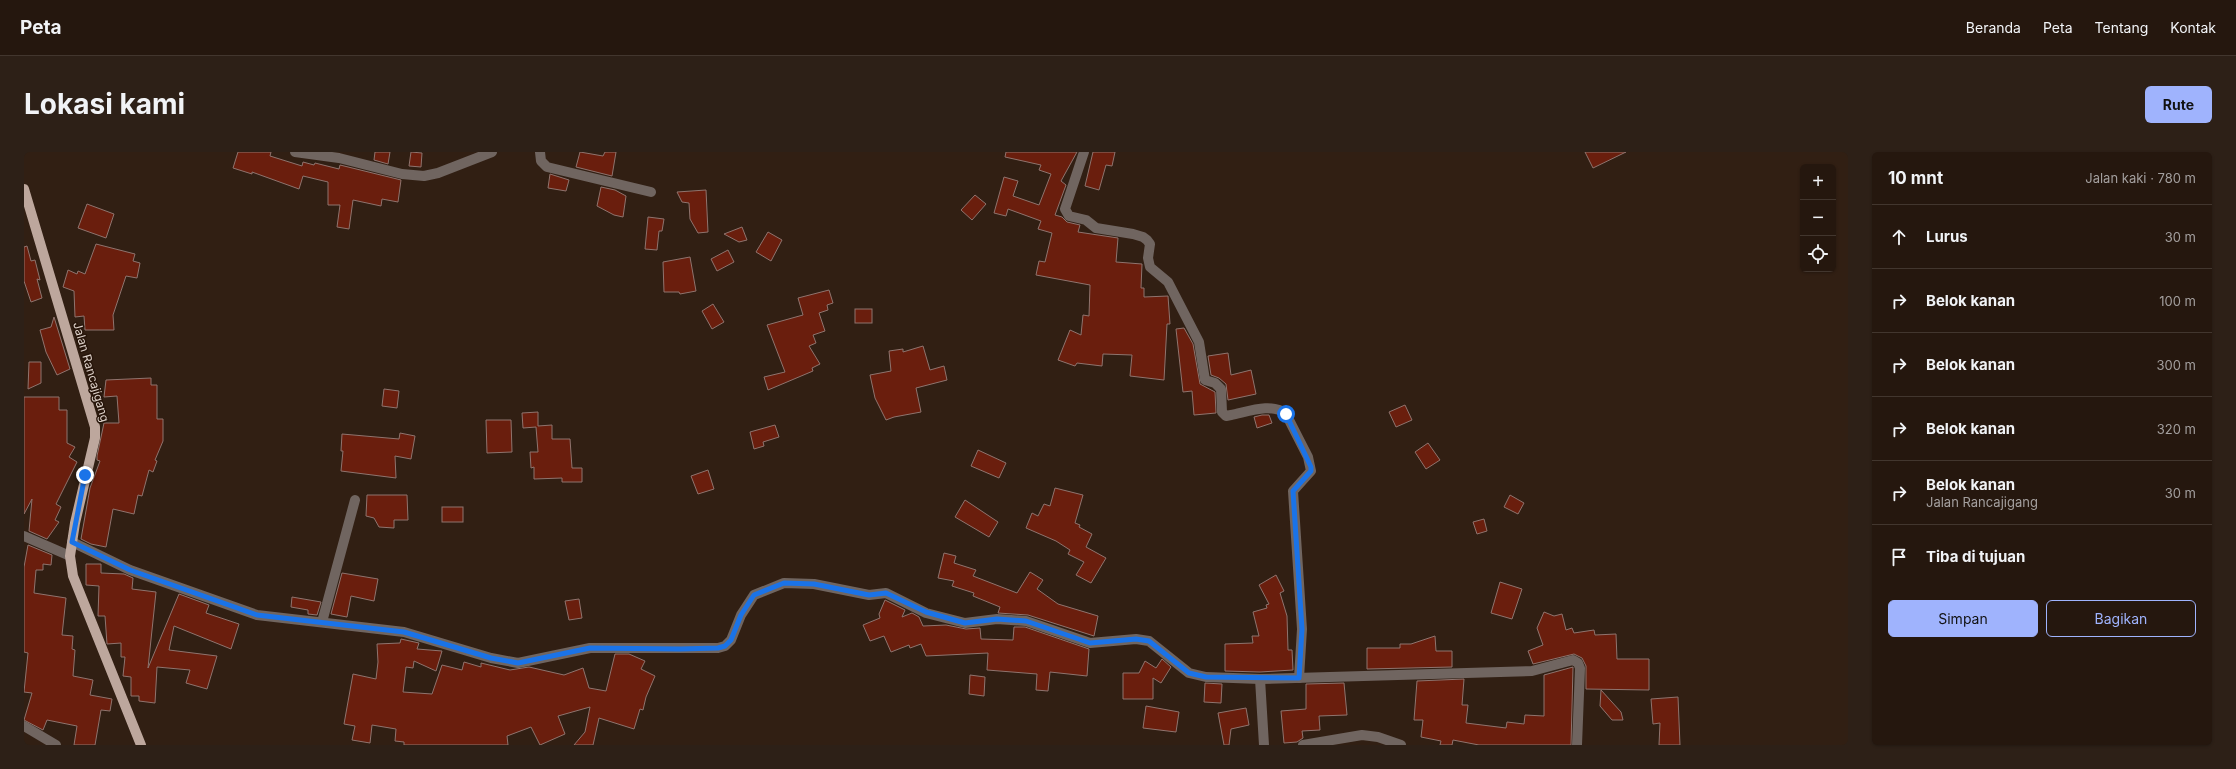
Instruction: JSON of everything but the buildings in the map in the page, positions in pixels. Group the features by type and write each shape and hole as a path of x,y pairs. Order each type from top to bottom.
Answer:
{"main road":[{"name":"Jalan Rancajigang","path":"24,189 95,427 95,438 72,542 70,556 73,576 141,745"}],"street":[{"path":"295,152 339,158 402,174 424,176 438,173 492,152"},
{"path":"540,152 541,161 547,167 651,192"},
{"path":"1084,152 1065,209 1066,212 1069,216 1086,220 1096,228 1138,235 1147,240 1150,244 1148,258 1150,267 1168,282 1199,342 1205,380 1215,384 1220,389 1222,412 1226,416 1231,416 1268,408 1280,409 1286,414 1308,457 1311,471 1293,491 1302,629 1299,678"},
{"path":"322,622 354,500"},
{"path":"24,536 70,556"},
{"path":"72,542 130,570 257,615 404,632 491,658 518,663 590,648 718,648 725,646 731,640 741,615 754,595 784,583 814,584 869,595 886,593 926,612 965,623 997,619 1026,621 1090,643 1136,639 1149,641 1189,673 1206,677 1260,679 1532,671 1574,660 1578,663 1580,668 1577,745"},
{"path":"1260,679 1264,745"},
{"path":"24,726 56,745"},
{"path":"1303,745 1362,736 1378,737 1401,745"}],"route":[{"path":"85,475 72,542 130,570 257,615 404,632 491,658 518,663 590,648 680,649 718,648 725,646 731,640 741,615 754,595 768,588 784,583 814,584 869,595 886,593 926,612 965,623 997,619 1026,621 1090,643 1123,642 1136,639 1149,641 1189,673 1206,677 1253,679 1299,678 1302,629 1292,500 1293,491 1311,471 1311,467 1308,457 1286,414"}]}
